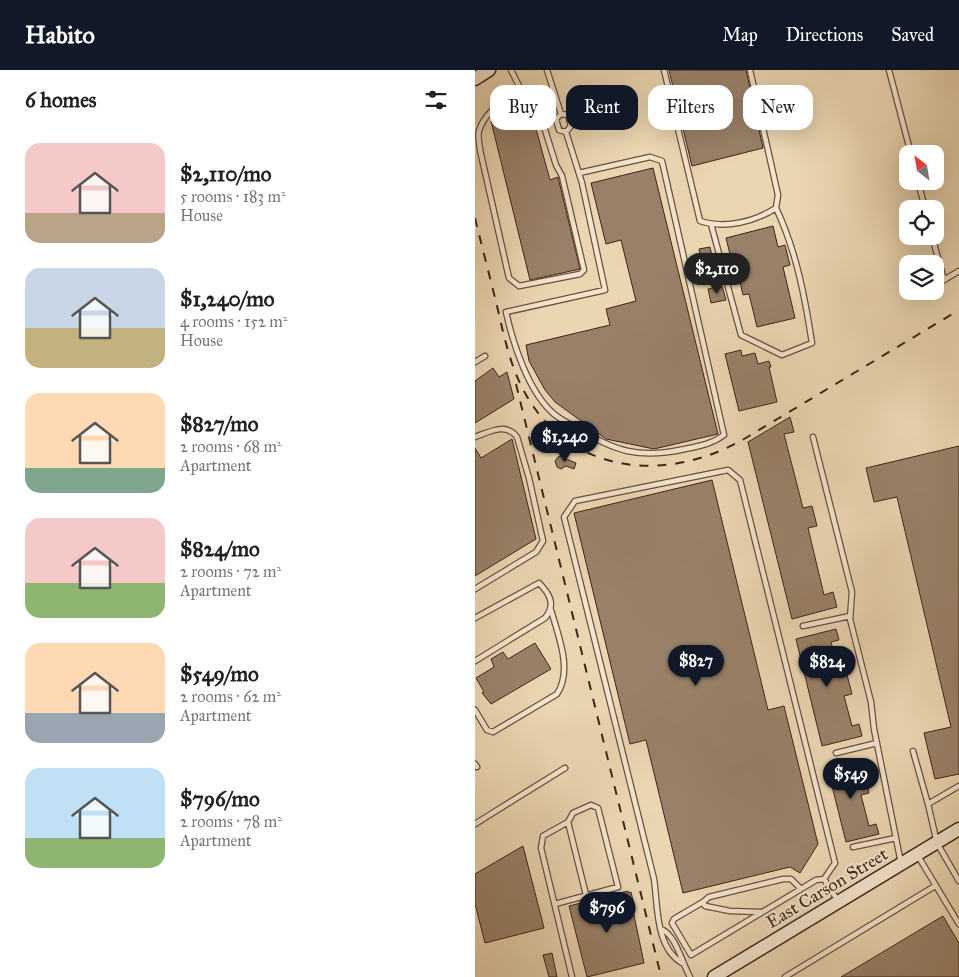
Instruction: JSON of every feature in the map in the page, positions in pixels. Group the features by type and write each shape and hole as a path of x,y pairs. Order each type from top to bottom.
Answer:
{"main road":[{"path":"475,78 489,70"},
{"name":"East Carson Street","path":"714,977 959,829"}],"lane":[{"path":"511,70 518,85"},
{"path":"547,70 561,114"},
{"path":"664,70 701,220 723,226 763,216 776,208"},
{"path":"711,224 741,335 782,355 812,343 805,298 787,233 776,208 778,195 750,70"},
{"path":"889,70 909,145"},
{"path":"520,88 541,117 561,176 584,270 580,274 519,286 509,278 480,150 478,131 485,118 500,103 520,88"},
{"path":"561,114 568,115 571,126 566,132 559,130 556,118 561,114"},
{"path":"566,132 579,173 605,290 506,312 513,341 531,384 554,414 605,446 637,454 667,453 713,443 724,435 662,161 650,157 579,173"},
{"path":"934,245 944,280 959,271"},
{"path":"475,362 485,356"},
{"path":"475,437 496,429 513,432 517,437 529,478 543,541 536,552 475,589"},
{"path":"813,437 852,592 850,616 871,702 877,743 902,864"},
{"path":"691,977 682,963 675,958 660,935 661,928 654,879 564,517 575,501 728,470 740,480 835,863 824,879 816,880 801,889 762,912 691,955 672,923 674,919 709,897 783,879 791,879 801,889"},
{"path":"475,618 539,582 552,602 551,610 564,664 564,684 557,694 493,732 487,730 475,710"},
{"path":"475,660 545,618 551,610"},
{"path":"803,626 850,616"},
{"path":"836,753 877,743"},
{"path":"913,751 937,843 959,881"},
{"path":"475,824 565,768"},
{"path":"928,804 959,786"},
{"path":"555,904 617,887 598,808 591,805 573,813 568,822 543,836 541,848 572,977"},
{"path":"568,822 586,895"},
{"path":"853,847 896,838"},
{"path":"917,855 959,924"},
{"path":"824,879 839,902"},
{"path":"785,977 935,886"},
{"path":"703,902 705,906 713,908 762,912"}],"building":[{"path":"669,70 746,70 749,85 743,85 743,130 759,130 763,148 692,166 683,130 733,130 733,85 673,85"},
{"path":"493,130 536,130 550,180 558,177 580,269 530,280"},
{"path":"653,168 718,434 654,449 606,439 555,402 545,390 529,361 526,345 610,325 606,309 636,301 621,240 606,244 591,183"},
{"path":"773,226 778,247 785,245 790,265 783,267 795,318 757,327 749,294 743,295 740,282 737,283 726,238"},
{"path":"710,247 712,256 710,257 715,276 706,278 699,249"},
{"path":"722,286 726,300 711,303 708,289"},
{"path":"741,350 742,356 755,353 758,364 769,361 777,402 739,411 725,354"},
{"path":"493,368 499,377 507,372 514,399 475,423 475,381"},
{"path":"790,417 794,432 784,434 803,508 812,506 817,526 808,528 824,595 833,592 837,607 792,619 748,442"},
{"path":"512,439 536,539 475,576 475,448 481,458"},
{"path":"959,446 959,774 935,779 924,733 951,727 897,497 874,502 866,468"},
{"path":"559,456 576,463 574,469 566,466 561,469 557,467 555,461"},
{"path":"712,480 768,710 784,706 818,844 800,873 790,867 683,893 646,740 630,744 574,513"},
{"path":"836,629 839,640 831,642 839,673 846,671 852,694 844,696 852,726 859,724 862,736 822,746 796,639"},
{"path":"535,643 551,669 491,704 482,693 484,692 476,678 494,667 491,659 503,652 508,659"},
{"path":"853,759 856,775 864,773 869,793 861,795 869,826 876,824 879,834 846,842 827,766"},
{"path":"523,846 544,928 485,943 475,904 475,874"},
{"path":"628,891 628,893 631,892 634,905 632,906 644,963 587,977 569,906"},
{"path":"943,916 959,943 959,977 841,977"},
{"path":"552,953 557,977 549,977 543,955"}],"railway":[{"path":"475,218 508,351 525,393 545,421 568,441 594,456 623,464 653,466 684,462 715,453 744,439 959,310"},
{"path":"516,384 660,972"}]}
